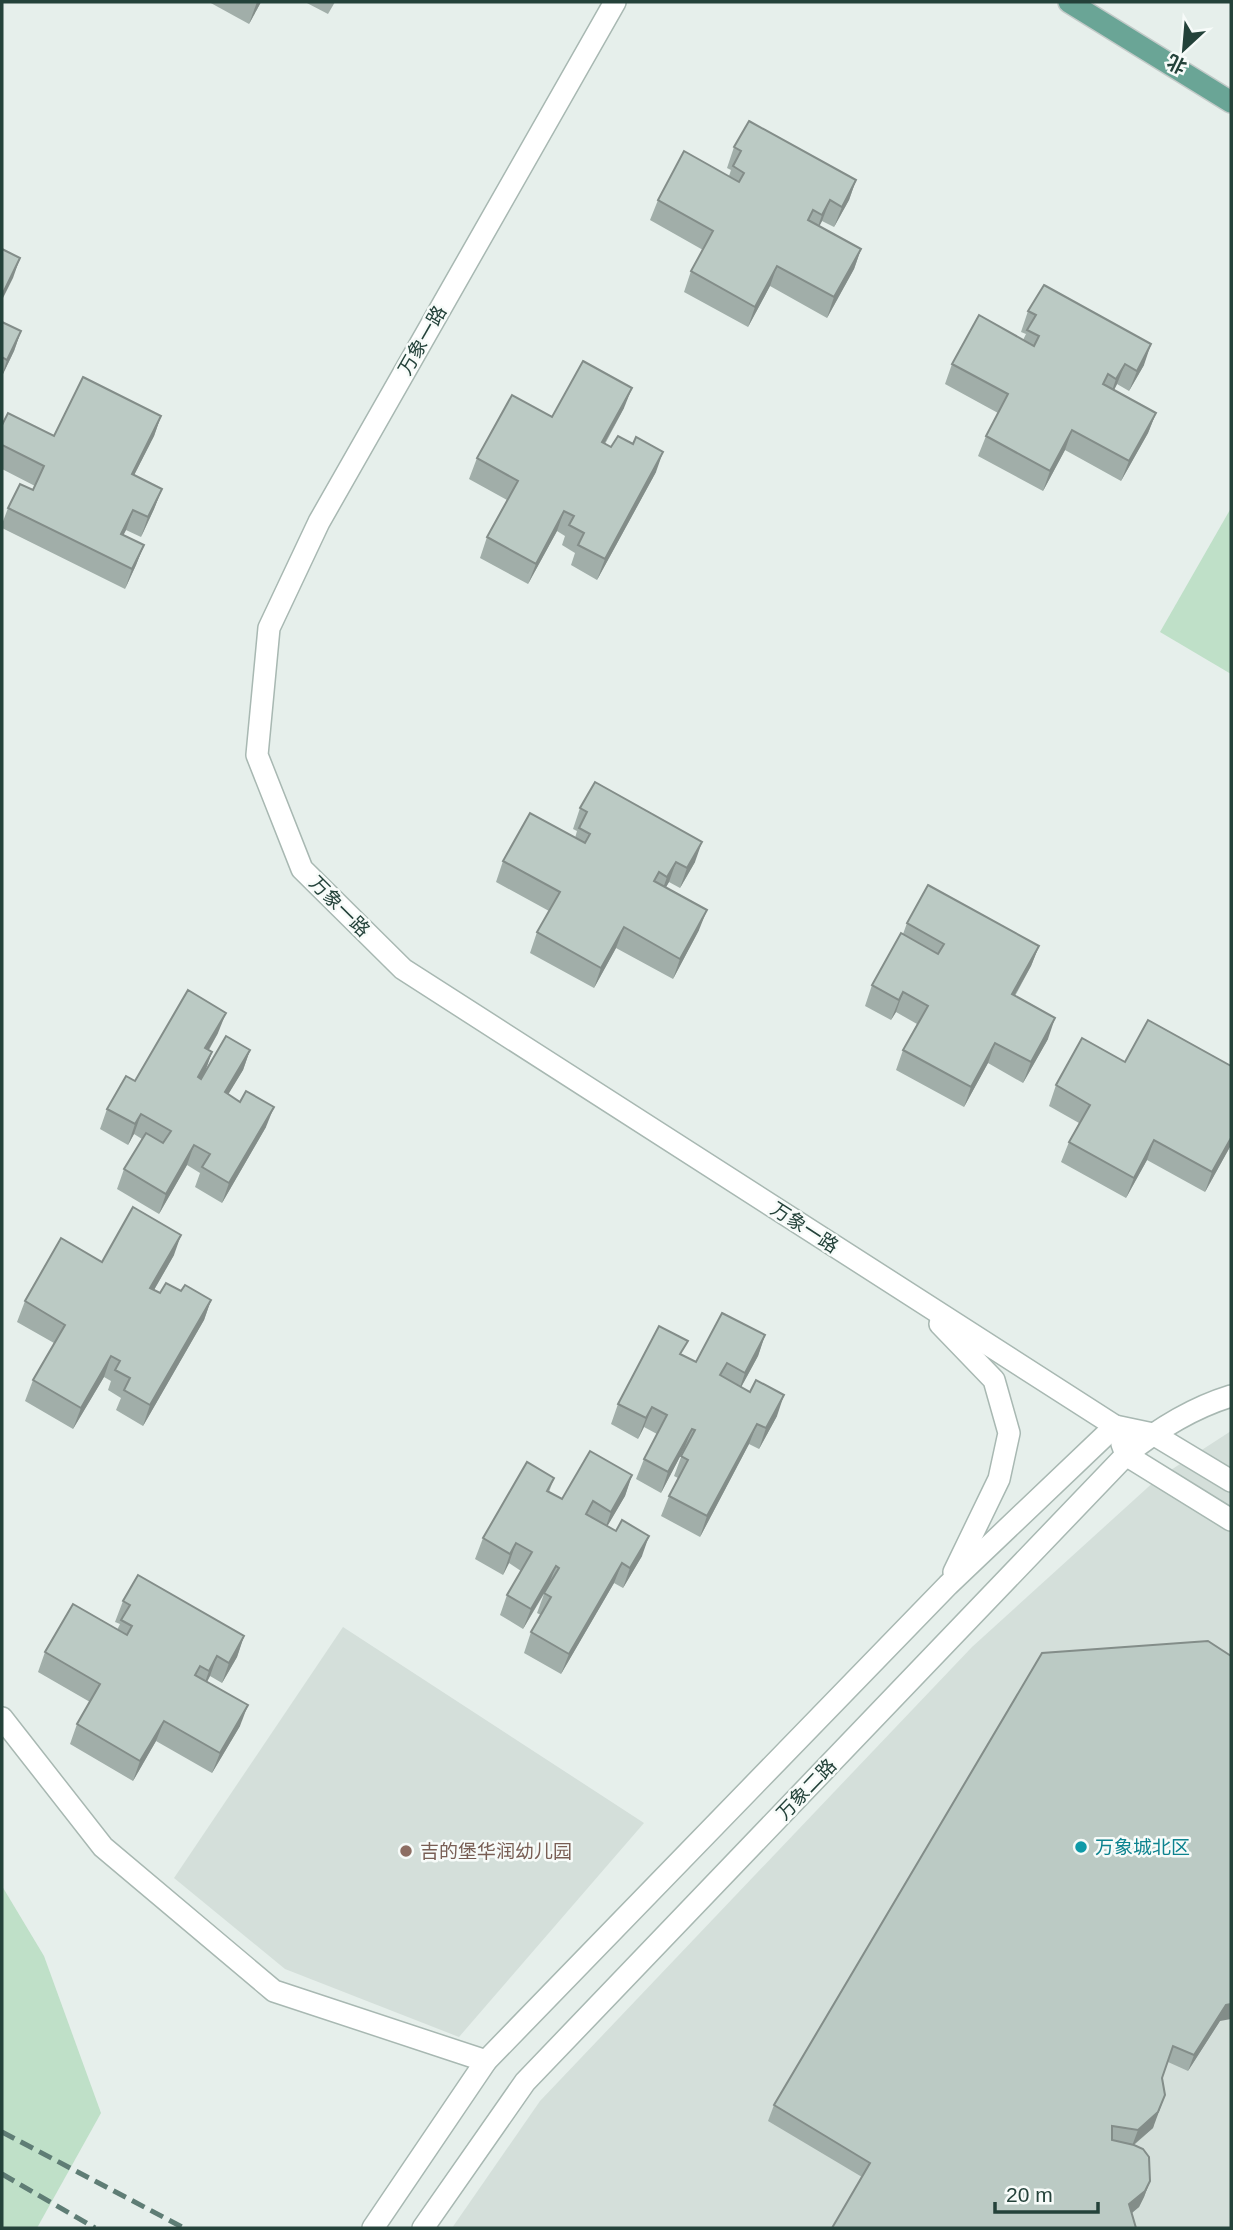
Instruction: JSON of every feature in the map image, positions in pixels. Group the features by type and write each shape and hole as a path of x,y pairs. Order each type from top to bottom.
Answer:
{"main road":[{"path":"1069,2 1231,102"}],"street":[{"name":"万象一路","path":"615,2 318,522 269,628 257,755 302,869 403,969 1115,1426 1153,1434 1231,1481"},
{"path":"917,1299 994,1380 1009,1433 999,1479 992,1497 948,1584"},
{"name":"万象二路","path":"423,2228 525,2082 1126,1455 1153,1434 1205,1404 1231,1396"},
{"path":"373,2228 486,2061 948,1584 1115,1426 1126,1455 1231,1520"},
{"path":"2,1718 103,1847 274,1991 486,2061"}],"shaded area":[{"path":"1231,1431 1231,2228 452,2228 540,2101 972,1647 1157,1479"},
{"name":"吉的堡华润幼儿园","path":"343,1627 644,1823 459,2037 285,1969 174,1878"}],"green space":[{"path":"1231,508 1231,674 1160,632"},
{"path":"2,1886 44,1956 101,2113 37,2228 2,2228"}],"building":[{"path":"749,121 856,180 842,207 830,200 822,215 813,210 808,220 861,249 834,297 777,266 755,307 691,271 713,231 658,200 684,151 739,182 744,173 733,166 741,151 734,147"},
{"path":"2,249 20,258 2,295"},
{"path":"1044,285 1151,344 1137,371 1125,364 1116,379 1108,374 1103,384 1156,413 1129,461 1072,430 1050,471 986,436 1008,394 952,364 979,315 1034,346 1039,336 1027,330 1036,315 1028,311"},
{"path":"2,322 21,331 7,360 2,357"},
{"path":"583,361 632,388 602,442 611,447 618,436 633,444 636,437 663,452 605,559 578,545 584,533 569,525 574,516 564,511 536,564 487,537 518,481 477,458 512,395 552,417"},
{"path":"83,377 161,416 132,474 162,489 148,517 133,510 121,534 144,545 132,569 8,508 20,484 33,490 44,466 2,445 2,425 8,413 54,436"},
{"path":"595,782 702,842 687,868 676,862 667,877 659,872 654,881 707,910 680,959 624,927 601,968 537,932 560,892 503,861 530,813 585,843 590,834 579,828 587,812 580,808"},
{"path":"928,885 1039,946 1012,994 1055,1018 1031,1062 995,1043 971,1087 903,1050 928,1006 903,992 899,1000 872,985 901,933 938,954 944,944 907,923"},
{"path":"188,990 226,1013 205,1048 212,1052 198,1077 201,1079 226,1036 250,1050 225,1092 240,1102 246,1091 274,1107 229,1183 202,1167 210,1154 194,1145 166,1194 124,1169 146,1133 163,1143 171,1131 141,1114 135,1124 107,1109 126,1076 135,1081"},
{"path":"1148,1020 1231,1066 1231,1138 1212,1172 1154,1140 1134,1178 1069,1142 1090,1105 1056,1085 1082,1038 1125,1062"},
{"path":"133,1207 181,1235 150,1288 160,1293 166,1283 181,1291 185,1285 211,1300 150,1405 124,1390 130,1378 115,1370 120,1361 111,1356 81,1408 33,1380 65,1325 25,1301 61,1238 102,1262"},
{"path":"722,1313 765,1335 745,1373 727,1363 720,1375 750,1392 756,1380 784,1395 766,1428 757,1424 707,1516 669,1496 688,1460 681,1456 695,1430 692,1429 668,1472 644,1459 667,1415 652,1407 646,1418 618,1404 659,1326 688,1341 680,1354 696,1362"},
{"path":"590,1451 632,1475 611,1512 593,1501 586,1514 616,1531 622,1520 649,1536 630,1568 622,1563 569,1654 531,1632 551,1597 544,1593 559,1568 556,1566 531,1609 507,1595 532,1552 516,1543 510,1554 483,1538 527,1462 554,1478 547,1491 562,1499"},
{"path":"138,1575 244,1636 229,1663 217,1656 209,1671 200,1666 195,1675 248,1705 220,1753 164,1721 140,1761 77,1724 100,1684 45,1652 73,1604 127,1635 132,1626 121,1620 130,1605 123,1601"},
{"name":"万象城北区","path":"1208,1641 1231,1656 1231,2004 1226,2005 1194,2055 1173,2046 1162,2078 1165,2095 1158,2112 1138,2130 1112,2126 1112,2140 1143,2149 1149,2157 1150,2181 1145,2191 1129,2204 1136,2228 832,2228 870,2163 774,2105 1042,1653"}],"railway":[{"path":"2,2132 184,2228"},
{"path":"2,2174 95,2228"}],"place":[{"name":"万象城北区","path":"1081,1847"},
{"name":"吉的堡华润幼儿园","path":"406,1851"}]}
